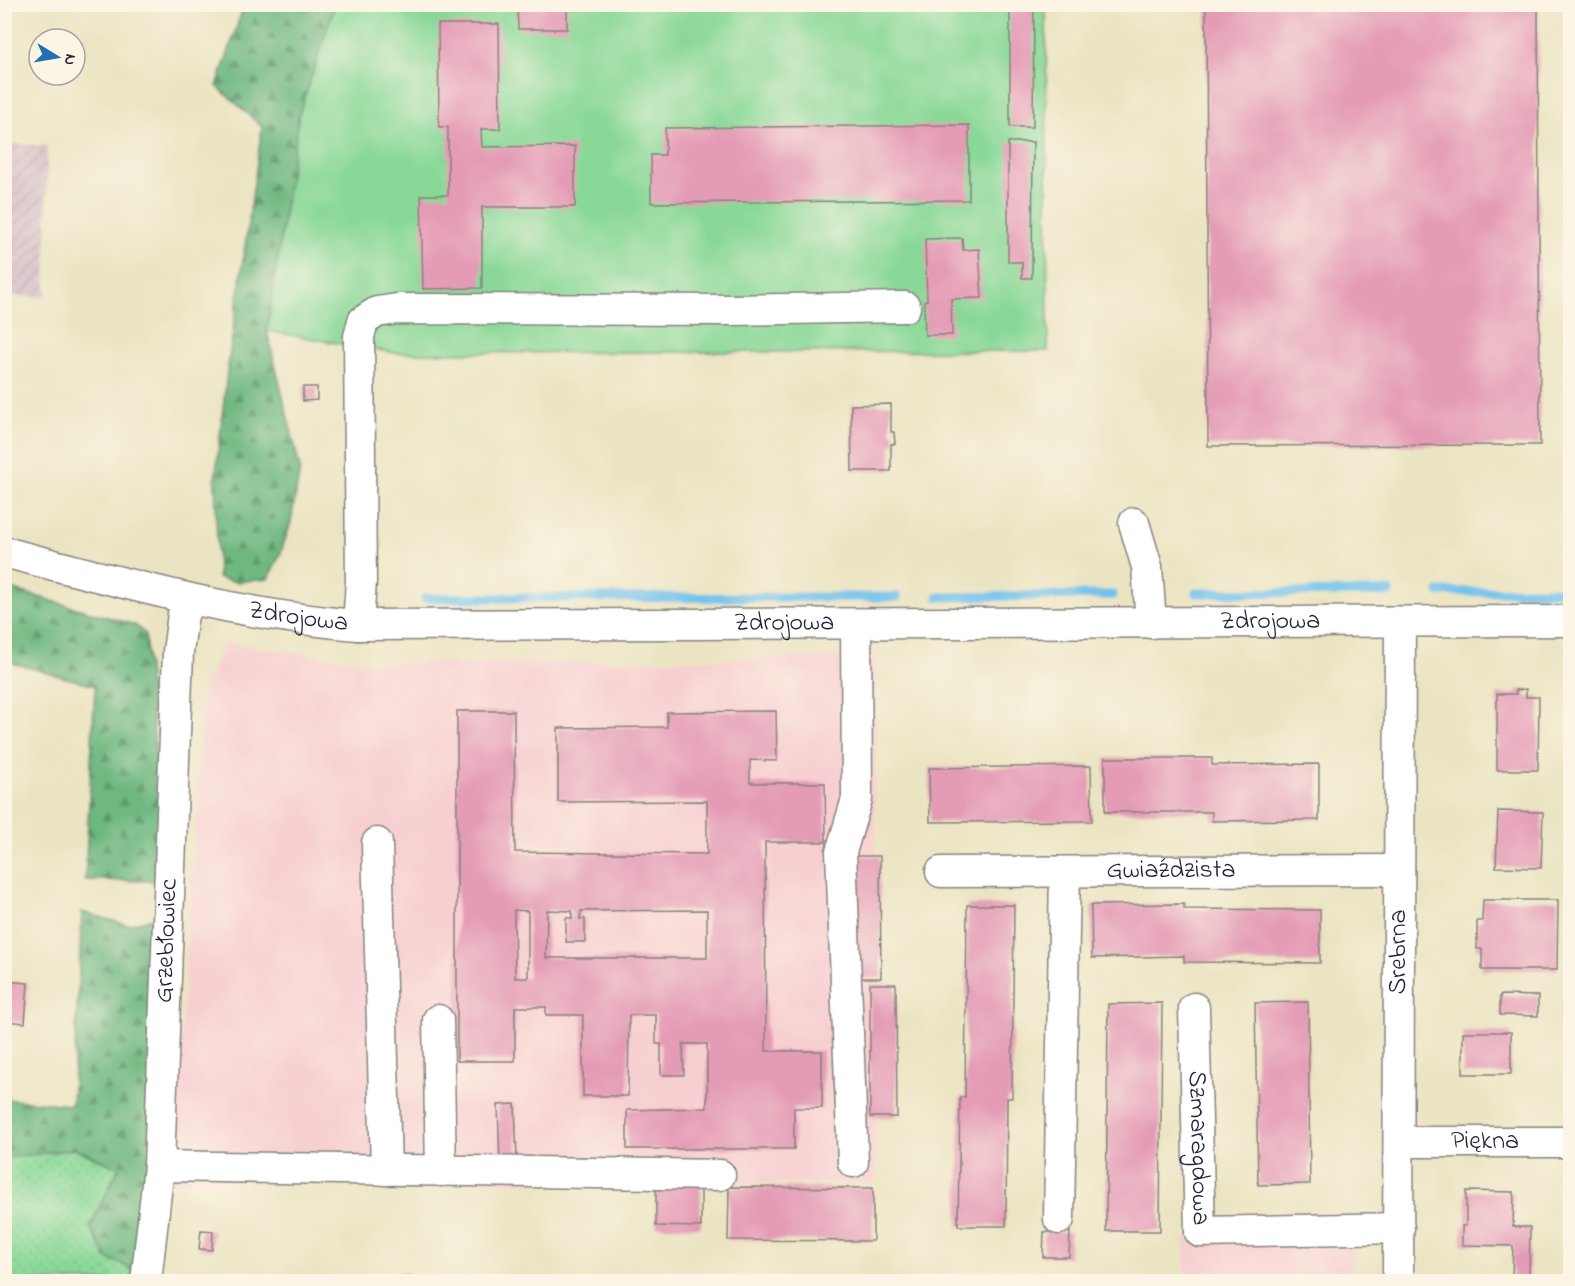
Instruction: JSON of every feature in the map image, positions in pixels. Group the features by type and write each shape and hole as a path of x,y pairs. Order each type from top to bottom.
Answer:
{"street":[{"path":"358,625 361,581 359,337 363,321 376,312 397,309 732,310 905,307"},
{"path":"1134,523 1148,567 1151,623"},
{"name":"Zdrojowa","path":"4,552 191,601 267,615 358,625 1570,621"},
{"name":"Grzebłowiec","path":"146,1281 159,1166 178,652 183,614 191,601"},
{"name":"Srebrna","path":"1398,1281 1400,622"},
{"path":"853,1162 841,852 856,799 856,624"},
{"path":"377,843 386,1170"},
{"name":"Gwiaździsta","path":"941,872 1399,870"},
{"path":"1059,1219 1065,872"},
{"name":"Szmaragdowa","path":"1194,1008 1200,1232 1399,1228"},
{"path":"438,1020 441,1170"},
{"name":"Piękna","path":"1399,1142 1570,1142"},
{"path":"159,1166 720,1175"}],"shaded area":[{"path":"4,143 47,146 46,297 5,296"},
{"path":"225,643 371,663 545,663 875,656 876,1183 172,1181 203,690"},
{"path":"1184,1237 1352,1237 1353,1281 1185,1281"}],"green space":[{"path":"244,5 335,5 299,115 267,331 300,468 291,522 280,555 268,579 236,582 218,578 215,481 227,373 262,127 217,86"},
{"path":"335,5 1046,5 1048,351 395,353 267,331 299,115"},
{"path":"4,587 135,625 145,634 167,881 85,880 95,686 5,661"},
{"path":"82,912 128,925 153,918 148,1168 132,1269 107,1258 90,1227 119,1168 76,1149 5,1158 4,1099 72,1105"},
{"path":"76,1149 119,1168 90,1227 107,1258 132,1269 131,1281 5,1281 4,1158"}],"building":[{"path":"517,4 567,4 567,29 518,29"},
{"path":"1010,4 1034,4 1033,127 1010,127"},
{"path":"1206,4 1538,4 1540,445 1208,446"},
{"path":"438,24 499,24 500,129 481,129 482,147 575,146 575,207 482,207 482,288 423,289 421,195 448,195 448,127 439,127"},
{"path":"969,125 969,200 651,203 651,155 665,155 665,128"},
{"path":"1008,142 1033,142 1032,278 1022,278 1022,262 1008,262"},
{"path":"962,238 963,250 979,249 982,298 951,299 952,335 925,335 924,301 927,300 925,239"},
{"path":"303,387 317,387 317,400 303,401"},
{"path":"891,404 891,432 894,432 895,444 891,444 891,471 852,471 851,405"},
{"path":"1526,689 1526,697 1539,697 1538,770 1497,770 1497,694 1516,694 1516,690"},
{"path":"457,711 514,711 515,852 707,854 707,801 558,802 558,728 667,727 667,712 776,711 777,761 750,760 750,783 825,783 826,842 765,842 766,1051 822,1051 822,1108 794,1108 794,1149 627,1149 627,1110 707,1108 707,1044 683,1044 684,1075 661,1075 661,1044 656,1044 656,1015 629,1015 628,1096 583,1096 583,1015 546,1015 546,1007 515,1007 515,1061 457,1061","holes":["514,910 528,911 528,978 515,978","547,910 572,911 572,918 566,918 566,942 585,942 585,919 580,919 581,911 707,910 707,958 546,958"]},
{"path":"1105,758 1212,758 1212,765 1319,764 1319,820 1212,821 1212,812 1105,812"},
{"path":"1091,766 1092,821 930,822 929,768"},
{"path":"1498,811 1543,812 1541,868 1496,867"},
{"path":"855,856 880,856 881,978 856,978"},
{"path":"1483,900 1558,900 1557,970 1482,970 1482,949 1477,949 1477,921 1482,921"},
{"path":"1184,904 1184,909 1320,910 1320,963 1184,962 1184,956 1092,958 1091,905"},
{"path":"967,905 1014,905 1012,1098 1007,1098 1006,1226 958,1226 960,1097 965,1097"},
{"path":"5,981 28,983 25,1023 5,1021"},
{"path":"870,984 896,984 897,1117 870,1117"},
{"path":"1500,995 1538,996 1538,1016 1500,1015"},
{"path":"1308,1002 1310,1184 1258,1185 1255,1003"},
{"path":"1162,1003 1160,1231 1106,1231 1108,1004"},
{"path":"1463,1032 1511,1032 1511,1074 1463,1074"},
{"path":"515,1104 517,1160 500,1161 498,1105"},
{"path":"656,1182 701,1182 701,1227 656,1226"},
{"path":"729,1187 873,1188 873,1241 728,1240"},
{"path":"1466,1191 1514,1192 1513,1227 1530,1227 1529,1281 1512,1280 1513,1246 1462,1245 1462,1226 1466,1226"},
{"path":"201,1230 213,1231 212,1250 199,1249"},
{"path":"1044,1232 1070,1232 1069,1257 1043,1257"},
{"path":"356,1277 412,1277 412,1281 356,1281"}],"waterway":[{"path":"1439,592 1570,591"},
{"path":"1196,593 1390,592"},
{"path":"938,597 1113,595"},
{"path":"425,598 897,597"}]}
